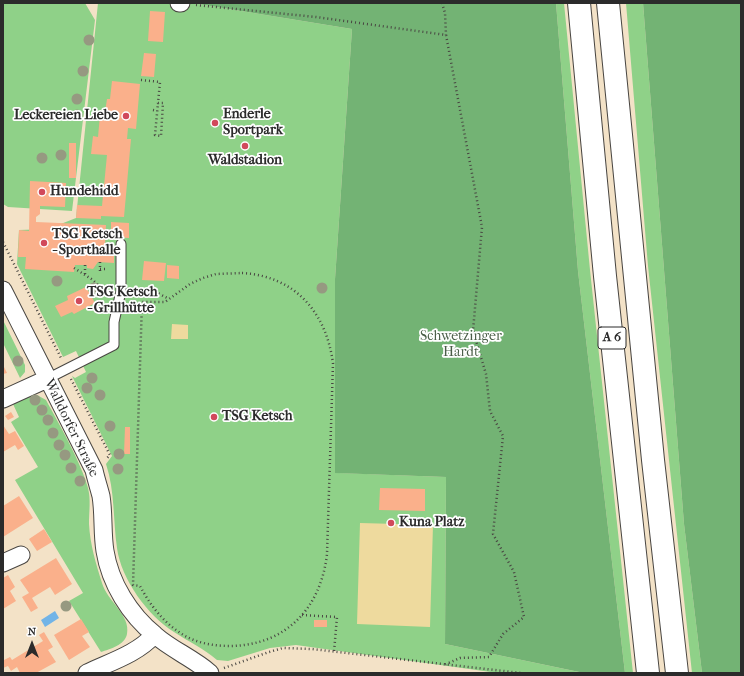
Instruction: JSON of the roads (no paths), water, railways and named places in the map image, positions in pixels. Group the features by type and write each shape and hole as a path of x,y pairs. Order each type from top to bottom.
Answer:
{"highway":[{"name":"A 6","path":"579,3 605,276 648,673"},
{"name":"A 6","path":"608,3 653,460 677,673"}],"street":[{"name":"Walldorfer Straße","path":"3,290 94,470 101,497 105,552 113,580 128,607 154,635 175,650 195,660 213,672"},
{"path":"3,399 47,379"},
{"path":"3,563 21,555"},
{"path":"86,673 135,651 147,643 154,635"}],"lane":[{"path":"47,379 67,370 114,344 114,322 121,291 121,244"}],"water":[{"path":"55,611 59,618 45,627 41,620"}],"place":[{"name":"Leckereien Liebe","path":"126,116"},
{"name":"Enderle Sportpark","path":"215,123"},
{"name":"Waldstadion","path":"245,146"},
{"name":"Hundehidd","path":"42,192"},
{"name":"TSG Ketsch - Sporthalle","path":"44,243"},
{"name":"TSG Ketsch - Grillhütte","path":"79,301"},
{"name":"TSG Ketsch","path":"214,417"},
{"name":"Kuna Platz","path":"391,523"}],"park label":[{"name":"Schwetzinger Hardt","path":"461,346"}]}
